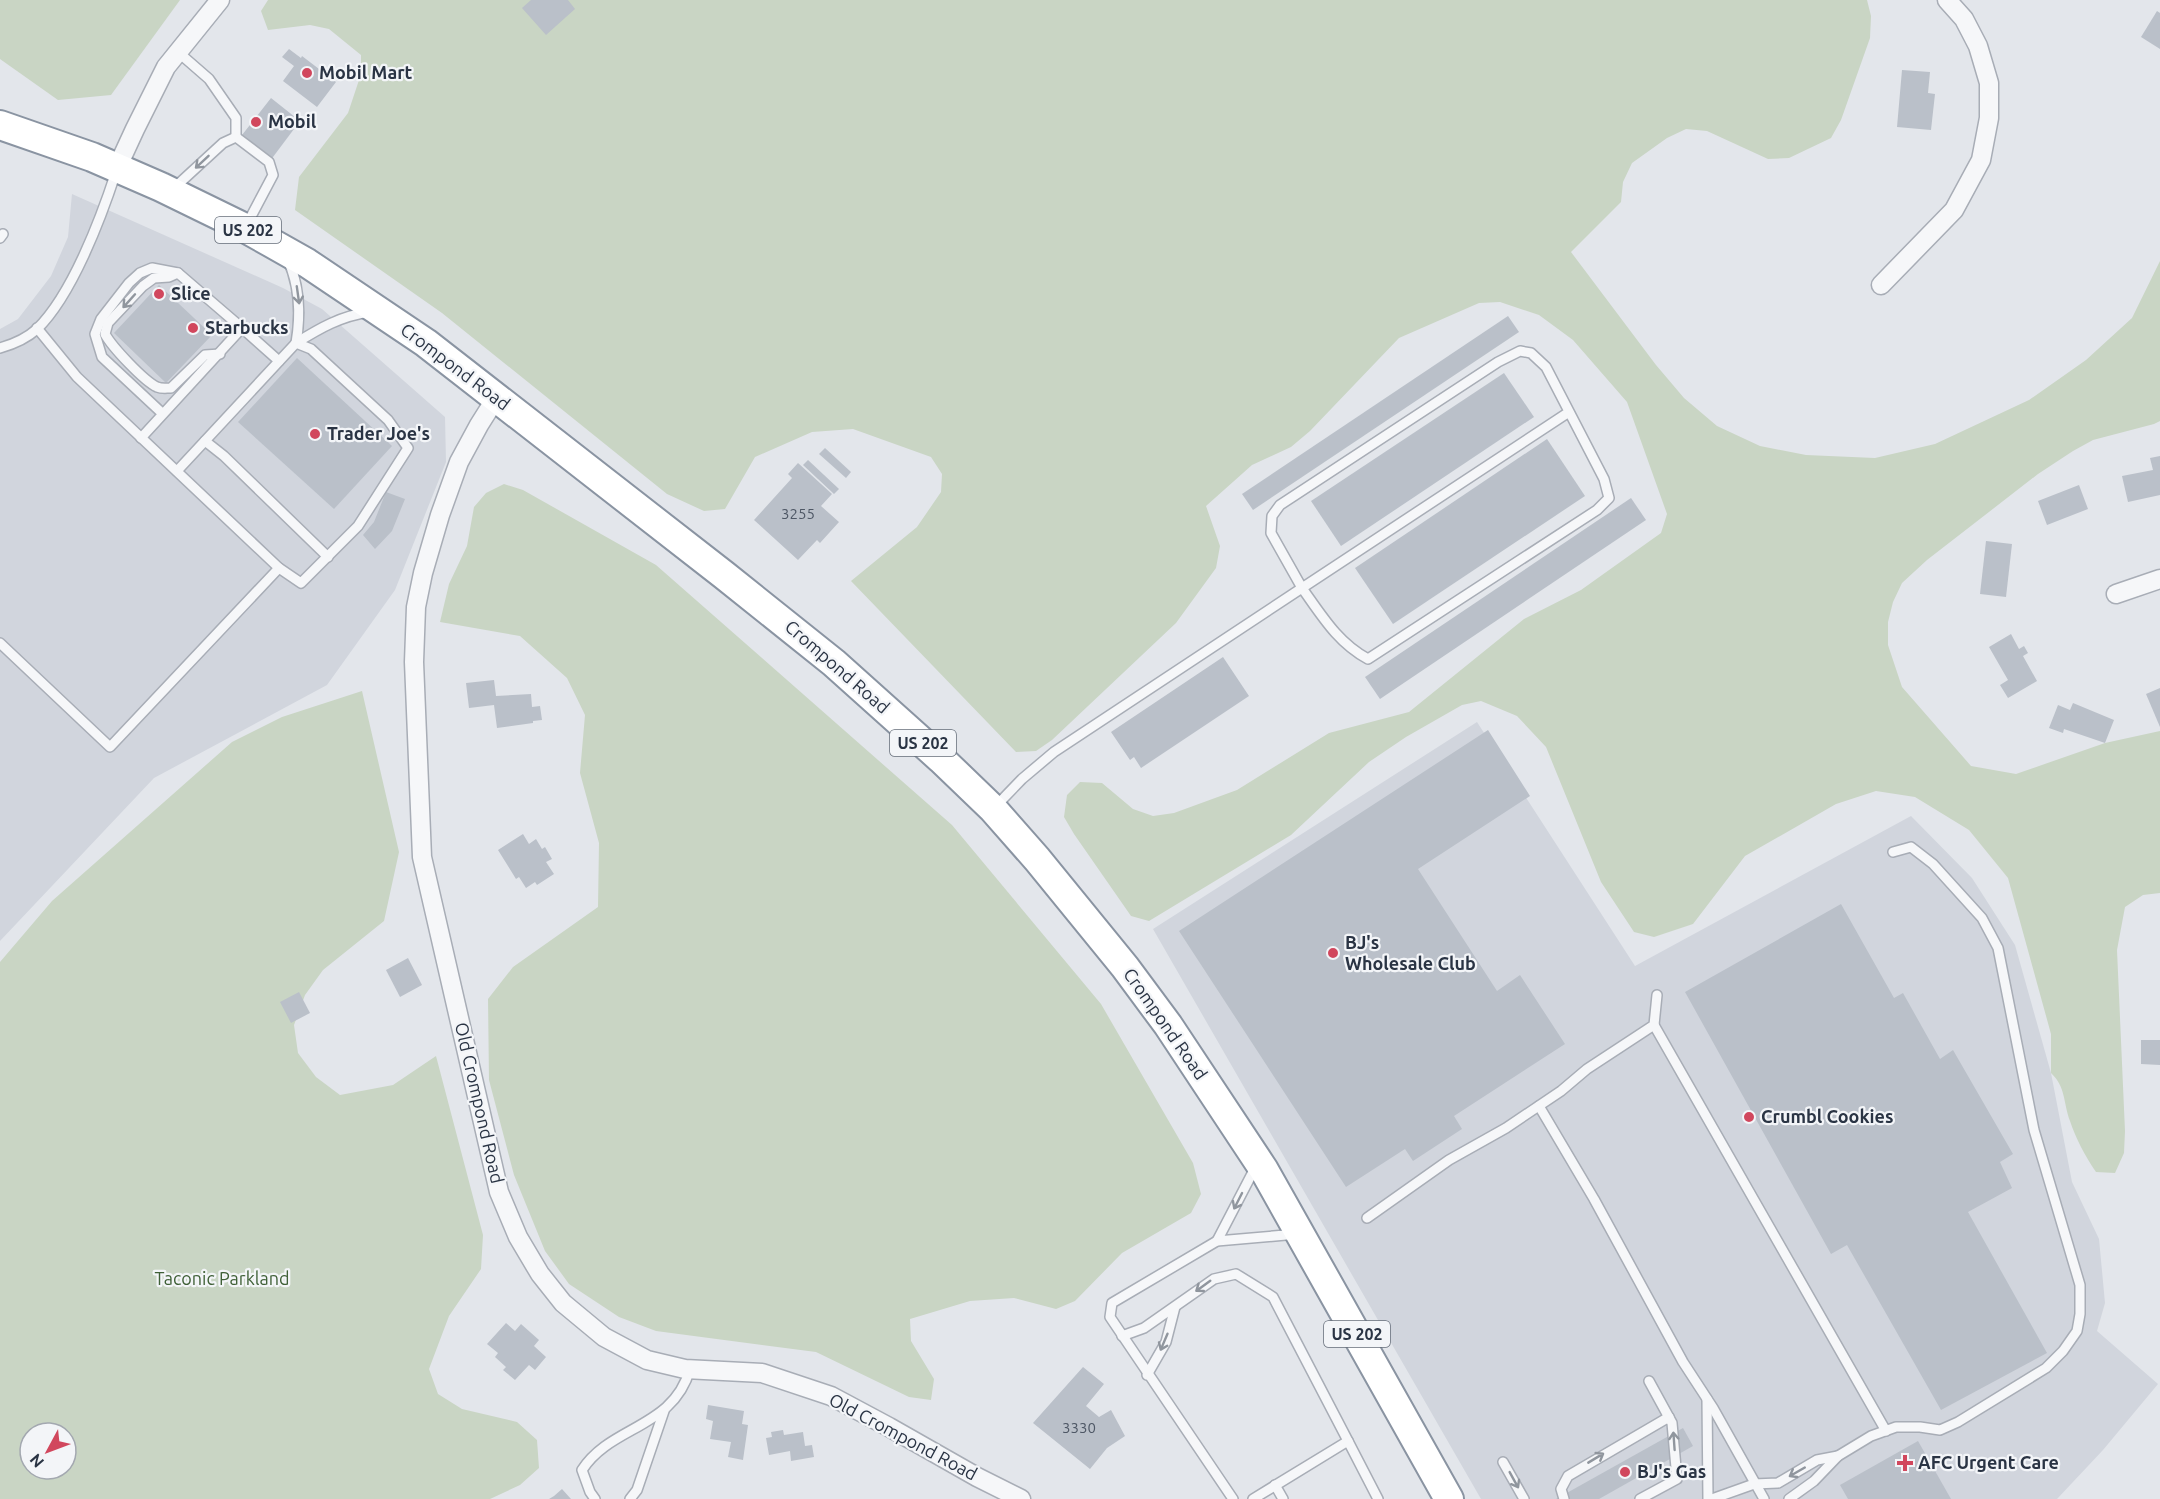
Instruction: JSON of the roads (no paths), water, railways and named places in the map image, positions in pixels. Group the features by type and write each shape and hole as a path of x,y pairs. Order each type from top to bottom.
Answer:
{"highway":[{"name":"Crompond Road","path":"0,125 92,157 171,191 245,228 283,249 426,343 786,623 907,728 993,809 1125,967 1168,1025 1258,1162 1301,1233 1449,1499"}],"street":[{"path":"117,168 166,67 220,0"},
{"path":"1881,285 1954,210 1981,160 1989,118 1989,83 1978,46 1964,19 1947,0"},
{"name":"Old Crompond Road","path":"496,398 478,425 459,462 440,514 416,606 414,662 422,857 499,1192 518,1237 540,1274 563,1303 604,1337 647,1360 690,1369 762,1373 831,1396 1021,1499"},
{"path":"2116,594 2160,579"}],"lane":[{"path":"177,52 209,79 236,118 236,137"},
{"path":"171,191 223,142 236,137"},
{"path":"236,137 269,162 273,175 245,228"},
{"path":"0,348 19,342 37,328 68,286 106,203 117,168"},
{"path":"283,249 297,287 300,322 296,343"},
{"path":"163,414 102,357 95,334 101,319 140,273 152,268 178,273 279,361"},
{"path":"178,273 169,277 154,278 143,286 108,323 105,334 110,344 151,384 160,388 171,388 205,355 219,354"},
{"path":"177,471 296,343 349,315 377,311"},
{"path":"37,328 77,377 279,568 301,583 358,526 408,448 388,420 311,349 296,343"},
{"path":"141,438 242,328"},
{"path":"1520,351 1531,353 1546,367 1604,479 1609,498 1597,510 1368,659 1352,651 1337,635 1302,588 1271,533 1272,516 1280,505 1498,362 1520,351"},
{"path":"993,809 1022,779 1054,752 1569,412"},
{"path":"205,441 224,456 328,557"},
{"path":"0,643 110,747 279,568"},
{"path":"1789,1499 1814,1480 1838,1456 1871,1436 1896,1427 1940,1430 1958,1422 2046,1368 2063,1351 2077,1331 2080,1314 2080,1285 2034,1130 1998,948 1982,918 1933,864 1911,847 1893,852"},
{"path":"1657,995 1654,1024 1886,1431"},
{"path":"1367,1218 1449,1160 1506,1128 1539,1106 1587,1069 1654,1024"},
{"path":"1539,1106 1594,1199 1683,1362 1707,1398 1754,1485 1764,1499"},
{"path":"1217,1241 1258,1162"},
{"path":"1233,1499 1147,1375 1110,1317 1112,1304 1217,1241 1301,1233"},
{"path":"1122,1336 1144,1328 1214,1279 1236,1274 1273,1297 1378,1499"},
{"path":"1147,1375 1166,1342 1174,1307"},
{"path":"595,1499 582,1470 591,1457 664,1411 685,1386 690,1369"},
{"path":"1640,1499 1677,1479 1672,1423 1648,1381"},
{"path":"1707,1398 1710,1499 1754,1485 1778,1483 1817,1460 1838,1456"},
{"path":"630,1499 637,1490 664,1411"},
{"path":"1564,1499 1561,1489 1568,1476 1669,1417"},
{"path":"1253,1499 1348,1441"},
{"path":"1503,1462 1524,1499"},
{"path":"1275,1485 1283,1499"}],"place":[{"name":"Mobil Mart","path":"307,73"},
{"name":"Mobil","path":"256,122"},
{"name":"Slice","path":"159,294"},
{"name":"Starbucks","path":"193,328"},
{"name":"Trader Joe's","path":"315,434"},
{"name":"BJ's Wholesale Club","path":"1333,953"},
{"name":"Crumbl Cookies","path":"1749,1117"},
{"name":"AFC Urgent Care","path":"1905,1463"},
{"name":"BJ's Gas","path":"1625,1472"}],"park label":[{"name":"Taconic Parkland","path":"222,1279"}]}
